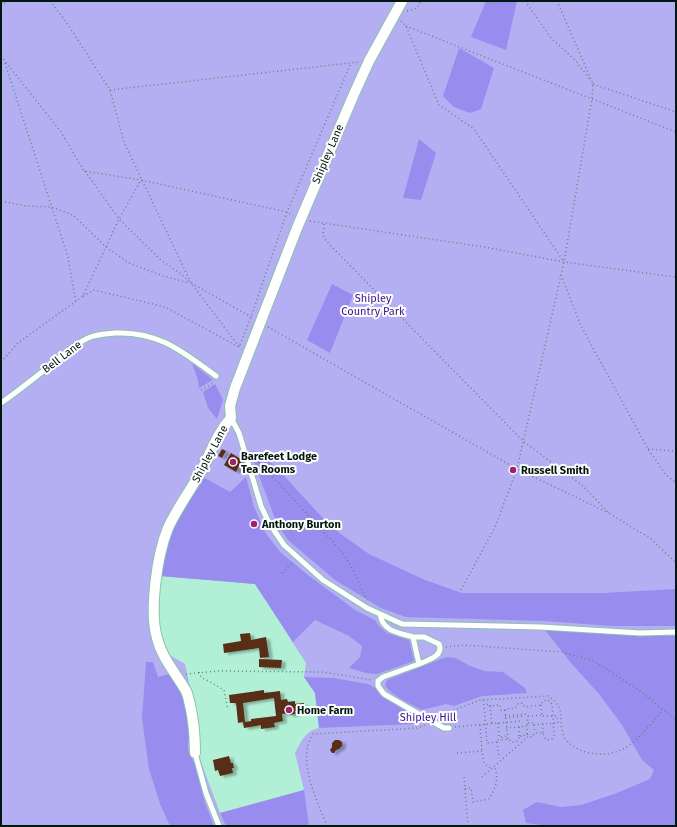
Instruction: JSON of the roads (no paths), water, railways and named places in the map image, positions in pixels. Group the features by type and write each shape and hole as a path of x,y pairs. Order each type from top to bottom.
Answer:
{"street":[{"name":"Shipley Lane","path":"195,753 194,725 187,693 166,661 156,637 154,618 156,582 164,542 176,512 196,481 219,434 230,418 230,406 232,399 300,220 369,61 402,1"}],"lane":[{"name":"Bell Lane","path":"1,403 73,347 89,337 101,334 141,334 159,339 177,348 218,378"},
{"path":"230,418 239,433 261,506 269,523 284,545 323,580 380,614 402,624 541,627 640,633 676,632"},
{"path":"380,614 383,625 395,632 428,639 439,644 440,651 437,656 383,677 378,681 378,686 384,694 431,721 450,728"},
{"path":"413,637 419,664"},
{"name":"Shipley Lane","path":"195,753 206,792 219,826"}],"place":[{"name":"Barefeet Lodge Tea Rooms","path":"233,462"},
{"name":"Russell Smith","path":"513,470"},
{"name":"Anthony Burton","path":"254,524"},
{"name":"Home Farm","path":"289,710"}],"park label":[{"name":"Shipley Country Park","path":"373,304"},
{"name":"Shipley Hill","path":"428,717"}]}
